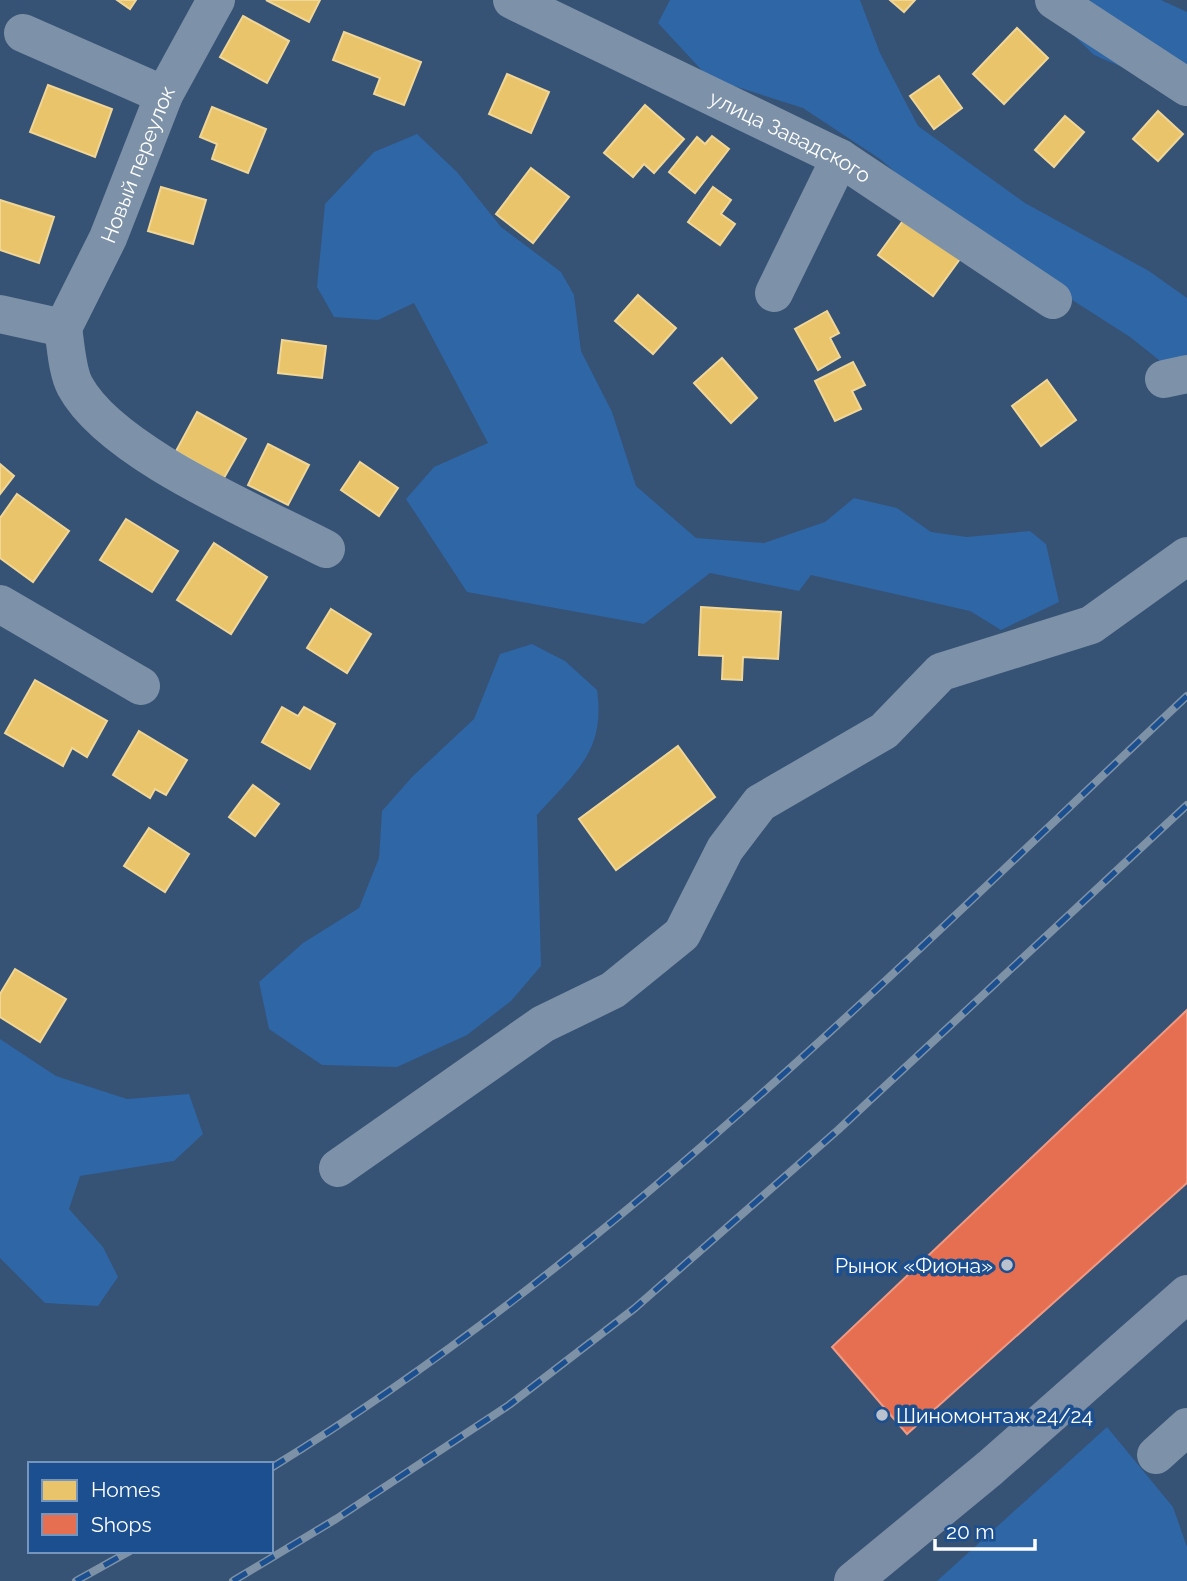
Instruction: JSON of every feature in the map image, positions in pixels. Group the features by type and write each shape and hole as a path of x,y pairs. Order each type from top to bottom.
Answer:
{"main road":[{"path":"853,1581 990,1468 1187,1294"}],"street":[{"name":"Новый переулок","path":"63,328 108,238 164,95 216,0"},
{"name":"улица Завадского","path":"512,0 840,159 1053,300"},
{"path":"1054,0 1187,87"},
{"path":"23,33 164,95"},
{"path":"774,293 840,159"},
{"path":"0,314 63,328 74,384 95,416 150,457 326,549"},
{"path":"338,1168 543,1024 613,990 682,934 725,849 760,803 884,730 941,672 1091,625 1187,556"},
{"path":"0,604 141,685"},
{"path":"1156,1455 1187,1427"}],"shaded area":[{"path":"670,0 860,0 880,53 918,126 1025,203 1149,271 1187,298 1187,360 1169,368 1130,337 960,228 880,159 803,108 709,78 658,23"},
{"path":"1037,0 1161,0 1187,12 1187,95 1094,55"},
{"path":"417,134 457,172 501,227 561,272 574,295 581,351 612,412 636,486 696,538 764,543 825,522 854,498 897,508 931,532 967,537 1030,531 1046,544 1059,602 1001,630 970,611 811,575 799,591 710,573 644,624 467,592 406,499 434,467 488,443 414,303 378,320 334,317 317,287 325,204 374,152"},
{"path":"532,644 565,661 597,690 599,711 597,730 585,760 537,815 541,966 511,1001 467,1035 397,1067 322,1065 269,1029 259,982 303,943 359,908 379,858 382,811 412,777 474,719 500,654"},
{"path":"0,1039 56,1076 127,1099 189,1094 203,1134 174,1161 80,1176 69,1209 103,1247 118,1277 98,1306 45,1303 0,1258"},
{"path":"1107,1427 1173,1507 1187,1547 1187,1581 937,1581"}],"building: Homes":[{"path":"117,0 136,0 130,9"},
{"path":"266,0 320,0 309,22"},
{"path":"890,0 915,0 904,12"},
{"path":"243,16 289,41 267,83 220,57"},
{"path":"1017,28 1048,58 1004,104 973,74"},
{"path":"344,32 421,62 404,105 374,94 380,78 333,60"},
{"path":"507,74 549,92 531,133 489,114"},
{"path":"939,76 962,108 934,129 910,96"},
{"path":"48,85 112,109 95,157 30,132"},
{"path":"645,105 684,139 654,173 644,164 633,177 604,153"},
{"path":"212,107 266,129 248,173 212,159 217,144 200,137"},
{"path":"1158,111 1183,134 1158,161 1133,139"},
{"path":"1065,116 1084,132 1054,167 1035,150"},
{"path":"712,136 729,149 695,193 669,172 697,137 705,144"},
{"path":"531,168 569,197 533,243 496,214"},
{"path":"161,187 206,200 193,244 148,231"},
{"path":"713,187 731,200 721,214 735,224 720,245 688,222"},
{"path":"0,200 54,217 39,263 0,250"},
{"path":"905,218 960,259 933,296 878,255"},
{"path":"638,295 676,328 653,354 615,321"},
{"path":"827,311 839,333 830,338 840,357 818,370 795,329"},
{"path":"282,340 326,346 322,378 278,373"},
{"path":"722,358 757,398 731,423 694,383"},
{"path":"853,362 865,385 852,391 861,409 835,421 815,381"},
{"path":"1047,380 1076,420 1041,446 1012,406"},
{"path":"197,412 246,439 224,478 176,451"},
{"path":"268,444 309,465 288,505 248,485"},
{"path":"360,462 398,488 379,516 341,490"},
{"path":"0,464 14,476 0,494"},
{"path":"17,494 69,531 33,582 0,558 0,518"},
{"path":"126,519 178,551 152,592 100,560"},
{"path":"214,543 267,577 231,634 177,600"},
{"path":"701,607 781,612 778,659 743,657 742,680 722,679 723,656 699,655"},
{"path":"331,609 371,634 347,673 307,648"},
{"path":"35,680 107,721 87,757 72,748 63,766 5,733"},
{"path":"282,707 298,716 304,707 335,724 310,769 262,742"},
{"path":"139,731 187,760 166,795 155,789 150,798 113,775"},
{"path":"678,746 715,797 616,870 579,819"},
{"path":"253,785 279,804 255,836 229,817"},
{"path":"149,828 189,854 165,892 124,866"},
{"path":"15,969 66,999 40,1042 0,1017 0,994"}],"building: Shops":[{"name":"Рынок «Фиона»","path":"1187,1010 1187,1183 907,1434 832,1347"}],"railway":[{"path":"273,1467 397,1386 517,1297 634,1203 748,1106 859,1005 1187,696"},
{"path":"233,1581 336,1519 509,1405 635,1308 838,1130 1187,805"},
{"path":"76,1581 126,1553"}],"place":[{"name":"Рынок «Фиона»","path":"1007,1265"},
{"name":"Шиномонтаж 24/24","path":"882,1415"}]}
